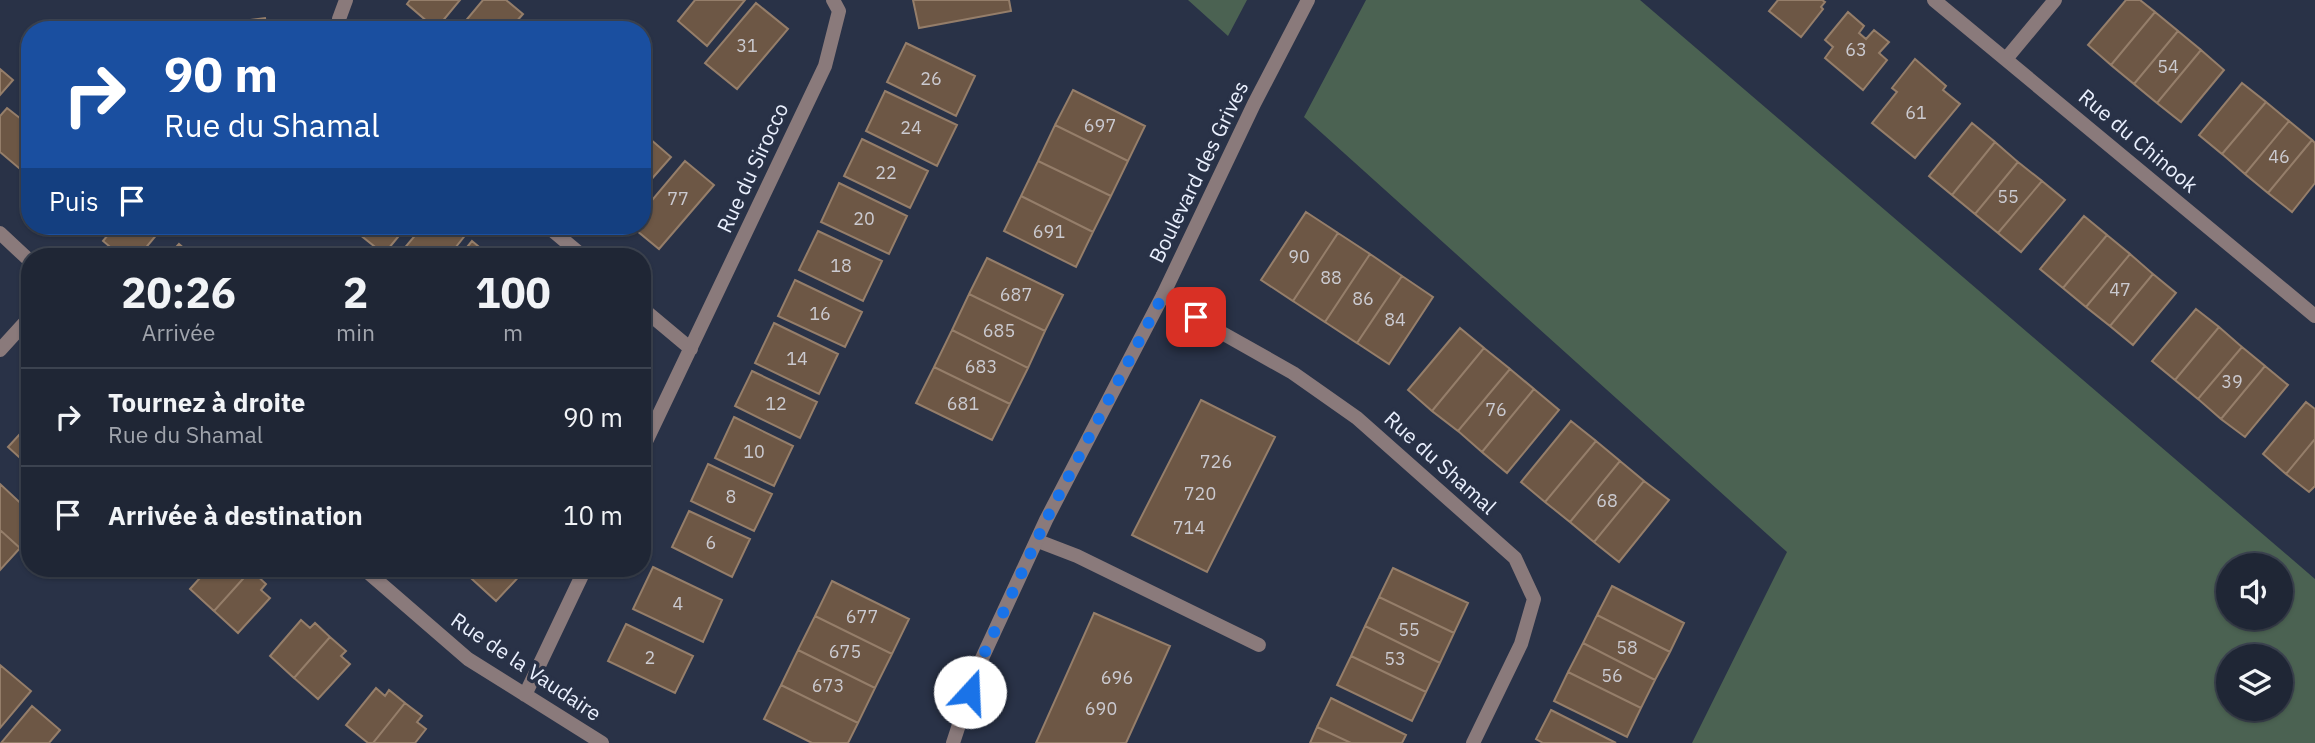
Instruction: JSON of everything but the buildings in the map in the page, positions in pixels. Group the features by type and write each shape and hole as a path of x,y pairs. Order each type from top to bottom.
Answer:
{"street":[{"path":"340,21 346,0"},
{"name":"Rue du Sirocco","path":"651,431 825,66 839,11 833,0"},
{"name":"Boulevard des Grives","path":"953,743 978,667 1046,520 1163,295 1254,104 1308,0"},
{"name":"Rue du Chinook","path":"1934,0 2315,316"},
{"path":"2006,59 2055,0"},
{"path":"0,233 21,253"},
{"path":"558,235 573,248"},
{"name":"Rue du Shamal","path":"1163,295 1215,329 1293,373 1357,418 1515,558 1534,599 1521,644 1473,743"},
{"path":"651,315 691,349"},
{"path":"0,350 21,327"},
{"path":"1038,541 1077,556 1259,645"},
{"name":"Rue de la Vaudaire","path":"373,577 468,659 602,743"},
{"path":"525,695 581,577"}],"green space":[{"path":"1188,0 1247,0 1228,36"},
{"path":"1366,0 1640,0 2285,553 2216,553 2216,630 2293,630 2293,560 2315,579 2315,743 1692,743 1787,552 1304,117"}],"route":[{"path":"970,692 978,667 1046,520 1163,295 1196,317"}]}
